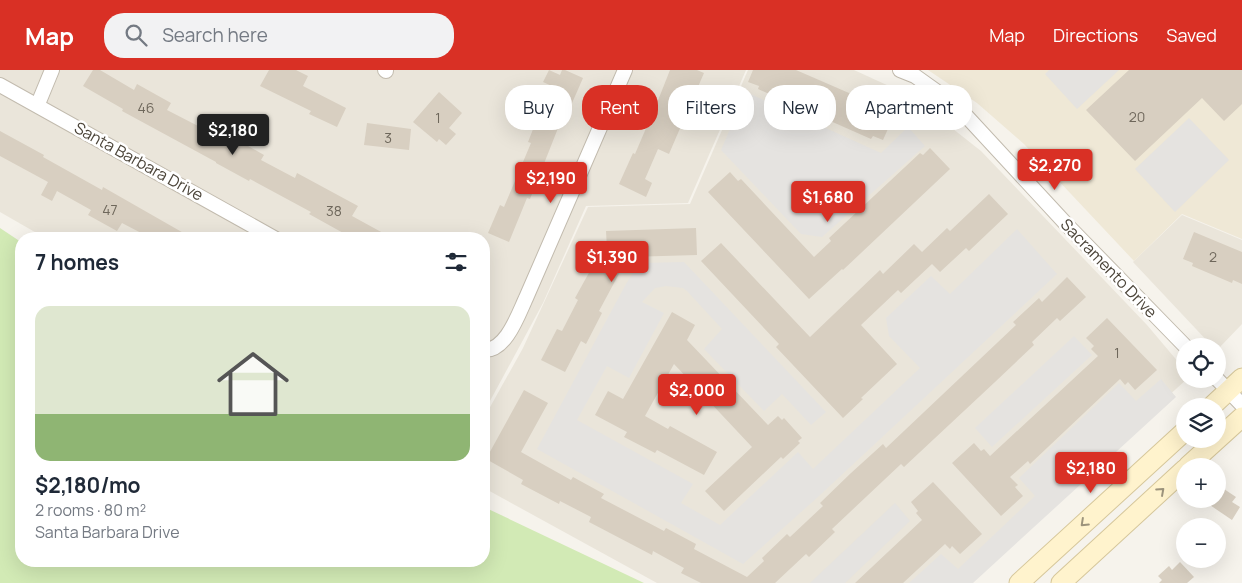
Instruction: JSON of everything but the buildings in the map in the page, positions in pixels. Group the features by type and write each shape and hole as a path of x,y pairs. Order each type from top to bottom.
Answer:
{"main road":[{"path":"1218,398 1229,383"},
{"path":"1197,458 1242,417"},
{"path":"1019,583 1176,439"},
{"path":"1061,583 1176,477"}],"street":[{"path":"38,104 52,70"},
{"path":"490,349 502,342 526,298 625,70"},
{"name":"Sacramento Drive","path":"900,70 915,76 957,106 1067,225 1177,338"},
{"name":"Santa Barbara Drive","path":"0,85 38,104 264,232"},
{"path":"1229,383 1242,405"}],"shaded area":[{"path":"0,70 746,70 739,85 668,85 668,130 720,130 688,203 586,206 543,303 490,401 490,232 35,232 0,212"},
{"path":"748,70 854,70 887,85 846,85 846,130 954,130 981,151 1147,325 1176,359 1177,388 962,583 657,583 490,491 490,407 523,348 588,207 690,204 722,130 754,130 754,85 742,85"},
{"path":"928,70 1242,70 1242,239 1182,214 1134,261 1024,144 972,100 972,85 950,85"},
{"path":"1049,70 1119,70 1077,109 1045,74"},
{"path":"754,96 764,100 764,130 830,130 881,153 905,130 911,130 925,146 822,237 801,234 721,150 730,130 754,130"},
{"path":"1189,118 1229,160 1175,212 1135,169"},
{"path":"1182,215 1242,240 1242,324 1226,341 1226,338 1204,338 1133,262"},
{"path":"1017,229 1057,274 819,496 743,564 537,449 626,284 640,263 684,262 826,412 811,425 782,394 764,411 704,349 722,329 687,291 683,288 666,286 655,288 642,302 664,313 629,378 607,366 577,420 693,484 681,503 720,525 798,452 813,469 920,368 889,336 886,318 931,276 950,294"},
{"path":"1074,336 1092,355 992,447 975,428"},
{"path":"1161,379 1176,397 973,583 909,583 941,554 958,569 1035,496 1019,478 1119,383 1136,401"},
{"path":"895,503 910,521 845,583 810,583"}],"green space":[{"path":"0,228 15,238 15,567 490,567 490,510 644,583 0,583"}]}
